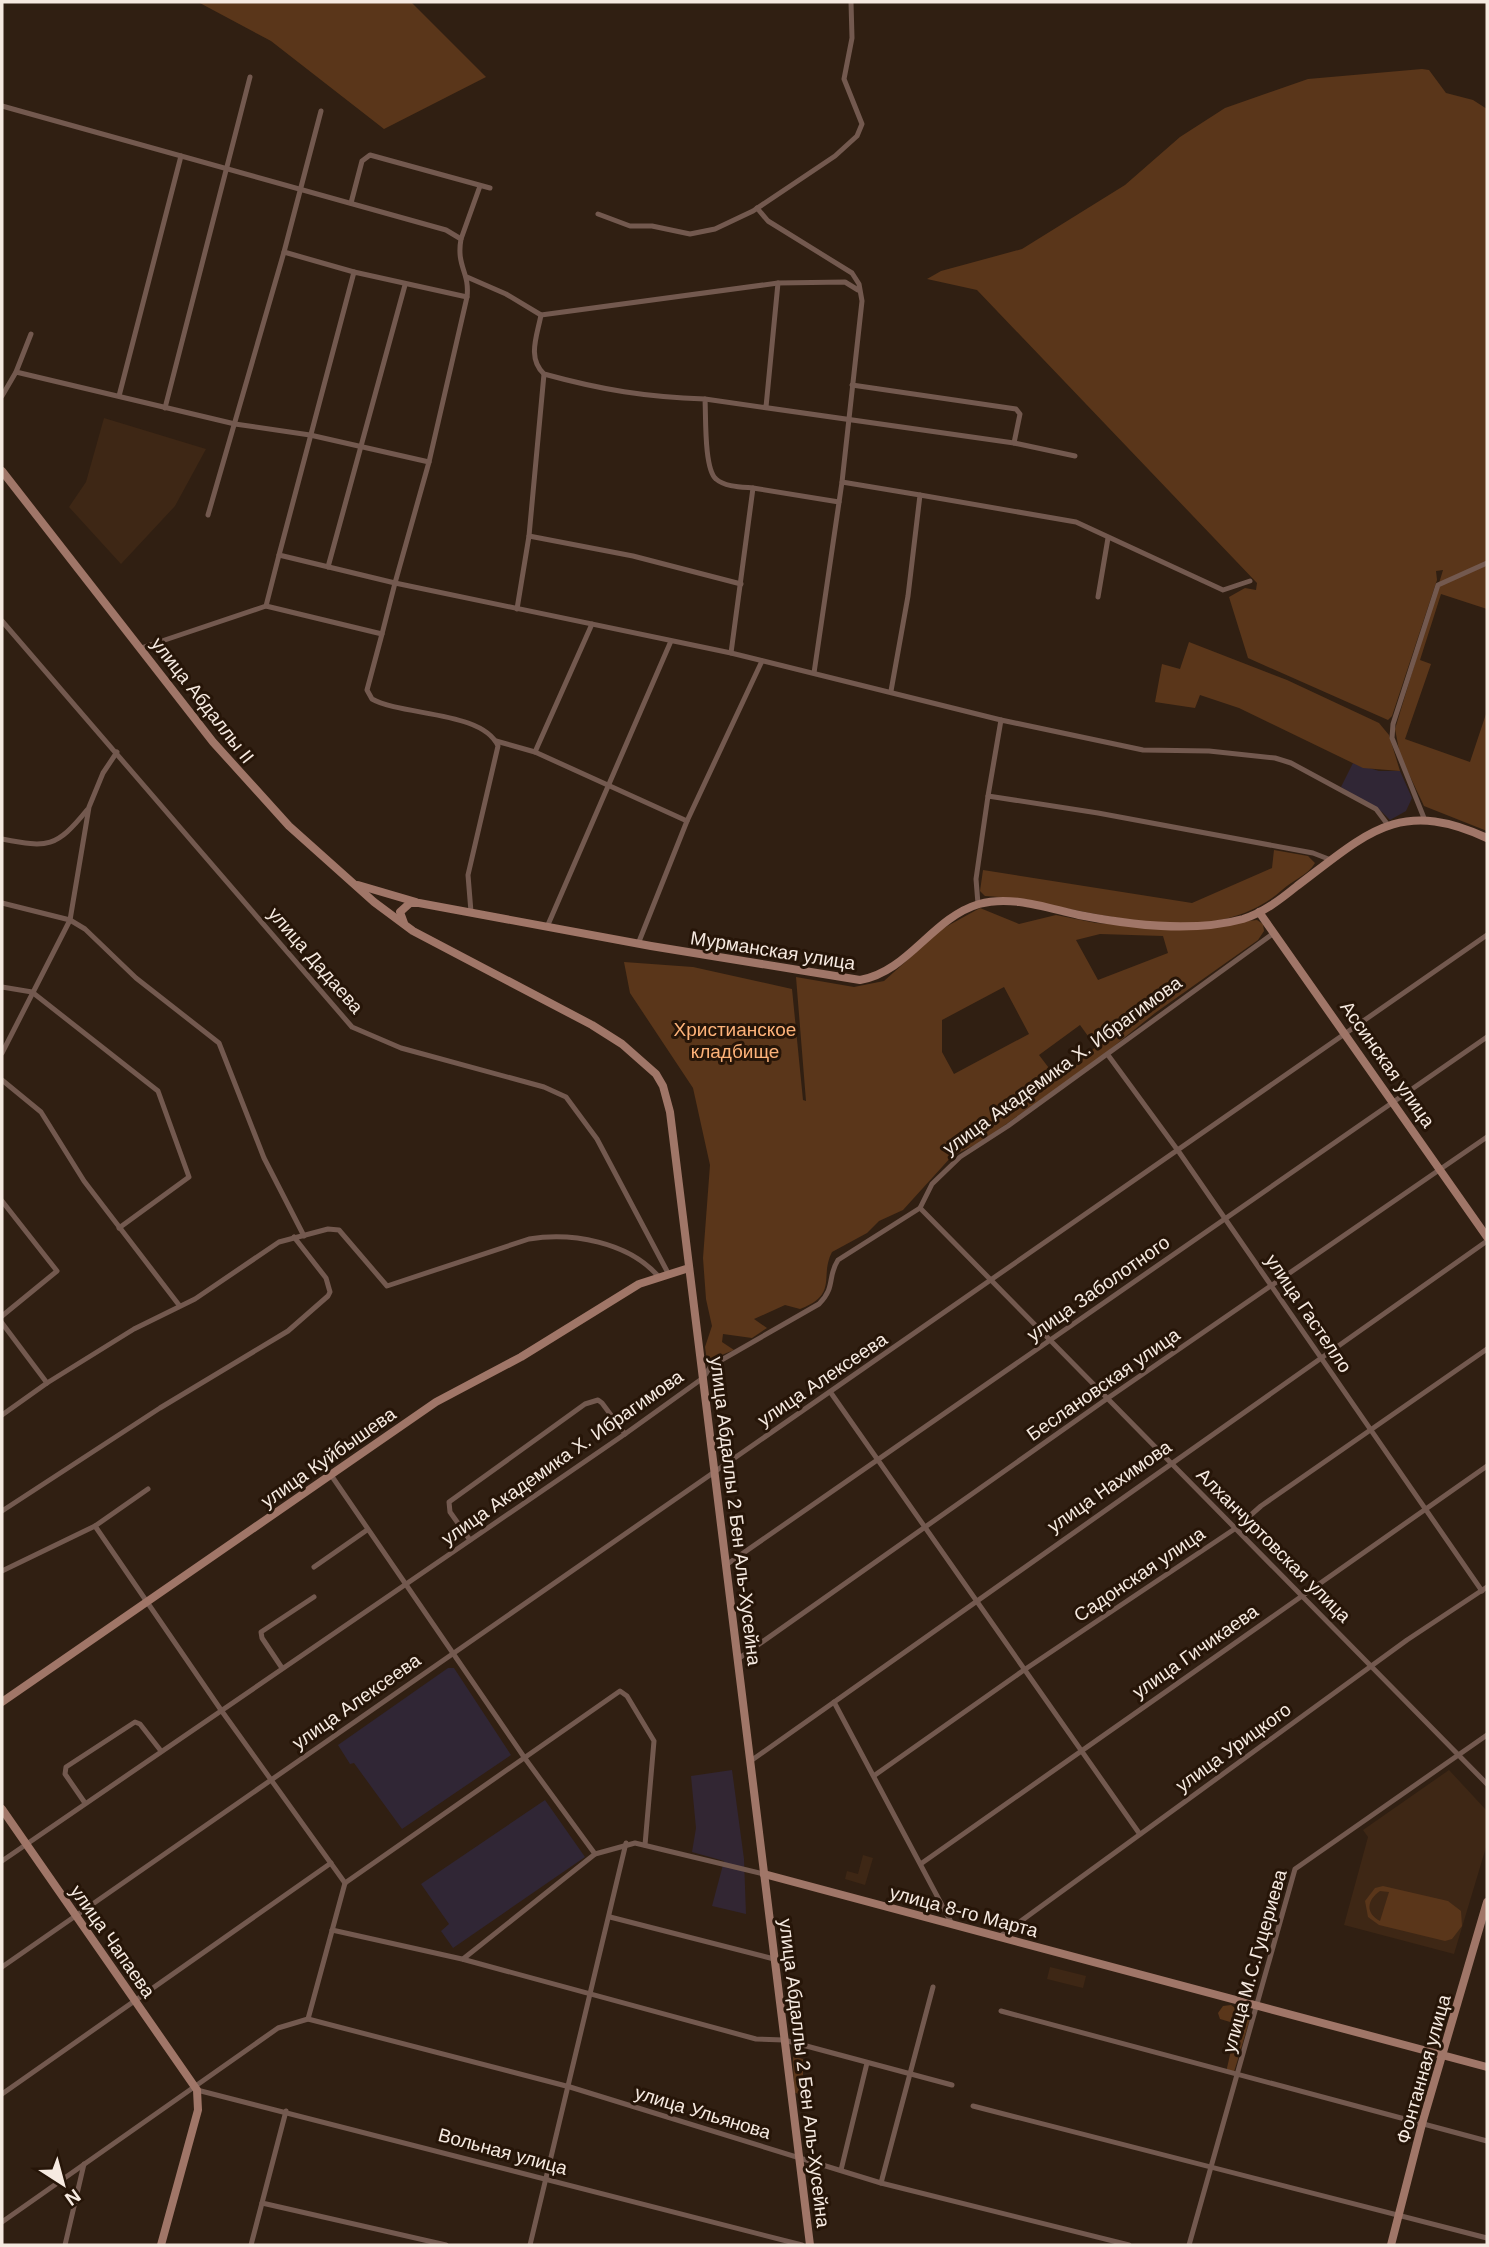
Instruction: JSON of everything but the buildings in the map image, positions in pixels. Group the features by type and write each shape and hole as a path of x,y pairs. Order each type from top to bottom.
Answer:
{"street":[{"path":"598,214 630,226 652,226 690,234 715,229 757,208 835,156 860,130 861,119 844,79 852,38 851,2"},
{"path":"165,408 250,77"},
{"path":"2,106 446,230 461,239"},
{"path":"208,516 284,252 321,110"},
{"path":"351,203 362,162 370,155 490,188"},
{"path":"119,396 181,156"},
{"path":"480,186 461,239 458,257 467,277 467,297 429,462 367,690 376,701 464,722 496,741 535,752 687,821"},
{"path":"757,208 768,221 852,273 859,284 862,311 842,482 814,673"},
{"path":"284,252 405,285 467,297"},
{"path":"267,606 354,272"},
{"path":"467,277 506,294 541,315 778,283 845,282 858,290"},
{"path":"766,407 778,283"},
{"path":"328,567 405,285"},
{"path":"541,315 533,356 537,367 544,374 607,391 766,407 1014,443 1075,456"},
{"path":"2,396 16,372 31,334"},
{"path":"16,372 235,424 310,435 429,462"},
{"path":"517,608 529,536 544,374"},
{"path":"852,385 1018,410 1014,443"},
{"path":"705,399 709,467 714,478 723,483 839,502"},
{"name":"улица Абдаллы II","path":"2,471 248,782 346,879 404,925"},
{"path":"842,482 1063,519 1223,590 1250,581"},
{"path":"731,653 753,488"},
{"path":"891,691 908,596 920,495"},
{"path":"529,536 633,556 741,584"},
{"path":"1098,597 1108,538"},
{"path":"279,555 395,583 731,653 1000,720 1143,750 1209,751 1275,758 1303,769 1376,809 1388,825 1424,818 1466,828 1487,838"},
{"path":"1424,818 1392,738 1393,724 1437,584 1487,563"},
{"path":"141,648 267,606 382,634"},
{"name":"улица Дадаева","path":"2,621 352,1027 401,1048 544,1087 572,1103 597,1139 668,1273"},
{"path":"535,752 592,624"},
{"path":"547,927 671,641"},
{"path":"638,944 687,821 762,661"},
{"path":"978,904 976,879 1000,720"},
{"path":"471,912 468,875 496,766 496,741"},
{"path":"2,1053 70,920 89,807 103,773 117,752"},
{"path":"988,796 1098,813 1313,853 1331,860"},
{"path":"2,839 37,846 54,842 69,831 89,807"},
{"name":"Мурманская улица","path":"346,879 367,889 418,902 638,944 860,980 883,973 948,919 978,904 1019,902 1082,915 1176,926 1221,923 1259,912 1331,860 1388,825"},
{"path":"404,925 400,912 410,903 418,902"},
{"path":"2,903 70,920 98,940 135,978 219,1043 264,1158 303,1236"},
{"name":"Ассинская улица","path":"1259,912 1394,1101 1487,1239"},
{"name":"улица Абдаллы 2 Бен Аль-Хусейна","path":"404,925 592,1025 635,1053 656,1074 663,1086 670,1112 810,2245"},
{"name":"улица Академика Х. Ибрагимова","path":"2,1861 625,1434 703,1378 711,1366 820,1304 830,1294 833,1268 838,1260 920,1208 932,1184 960,1157 1108,1055 1159,1014 1274,933"},
{"name":"улица Алексеева","path":"2,1966 1179,1152 1487,935"},
{"path":"2,986 32,992 159,1093 189,1177 119,1228"},
{"name":"улица Заболотного","path":"726,1565 1487,1037"},
{"name":"улица Гастелло","path":"1108,1055 1179,1152 1319,1359 1484,1589"},
{"path":"2,1080 41,1112 84,1181 179,1305"},
{"name":"Беслановская улица","path":"738,1659 1108,1398 1487,1137"},
{"path":"2,1201 57,1271 2,1315"},
{"name":"Алханчуртовская улица","path":"920,1208 1169,1463 1304,1595 1487,1784"},
{"path":"2,1415 47,1383 179,1305 206,1292 279,1242 328,1229 339,1230 387,1286 548,1236 570,1237 632,1254 658,1276"},
{"path":"2,1511 298,1324 330,1292 326,1278 294,1237"},
{"name":"улица Нахимова","path":"752,1760 974,1600 1487,1239"},
{"name":"улица Куйбышева","path":"2,1702 436,1402 522,1357 615,1297 658,1276 689,1268"},
{"path":"2,1323 47,1383"},
{"name":"Садонская улица","path":"875,1775 1024,1670 1236,1528 1261,1506 1487,1349"},
{"path":"831,1393 1139,1833"},
{"path":"470,1540 450,1512 449,1502 585,1404 598,1400 602,1403 625,1434"},
{"name":"улица Гичикаева","path":"922,1863 1487,1466"},
{"path":"331,1475 524,1757 595,1854"},
{"path":"2,1571 95,1526 148,1489"},
{"path":"95,1526 220,1710 345,1883"},
{"path":"314,1567 367,1530"},
{"name":"улица Урицкого","path":"999,1937 1139,1833 1484,1589"},
{"path":"282,1668 262,1638 261,1632 314,1597"},
{"path":"2,2222 278,2028 308,2019 345,1883 612,1694 620,1691 627,1696 654,1741 645,1845"},
{"path":"834,1702 922,1863 952,1924"},
{"path":"85,1803 65,1774 66,1767 135,1722 141,1724 161,1751"},
{"name":"улица М.С.Гуцериева","path":"1189,2245 1295,1869 1487,1735"},
{"name":"улица Чапаева","path":"2,1810 195,2088"},
{"path":"530,2245 593,1992 626,1843"},
{"name":"улица 8-го Марта","path":"462,1959 595,1854 626,1843 645,1845 764,1874 1487,2067"},
{"path":"2,2094 331,1863"},
{"name":"Фонтанная улица","path":"1391,2245 1422,2124 1487,1902"},
{"path":"610,1917 774,1959"},
{"path":"332,1930 462,1959 593,1992 756,2039 784,2040 953,2085"},
{"path":"881,2183 933,1987"},
{"path":"1001,2011 1237,2077 1487,2141"},
{"name":"улица Ульянова","path":"308,2019 570,2087 881,2183 1129,2245"},
{"path":"841,2170 867,2063"},
{"path":"161,2245 198,2109 195,2088"},
{"name":"Вольная улица","path":"195,2088 802,2245"},
{"path":"974,2106 1487,2238"},
{"path":"251,2245 286,2111"},
{"path":"65,2245 84,2164"},
{"path":"262,2203 446,2245"}],"shaded area":[{"path":"104,418 206,449 175,506 121,564 69,507 86,482"},
{"path":"1353,763 1379,771 1400,771 1412,798 1406,811 1390,820 1382,812 1341,787"},
{"path":"448,1668 454,1668 511,1755 402,1829 338,1745"},
{"path":"732,1770 744,1859 746,1914 712,1906 724,1861 692,1852 696,1828 691,1776"},
{"path":"1449,1770 1487,1811 1487,1844 1454,1954 1344,1925 1368,1837 1363,1830"},
{"path":"545,1800 585,1857 453,1948 441,1931 449,1924 421,1884"},
{"path":"863,1855 873,1858 865,1885 845,1879 847,1871 858,1874"},
{"path":"1050,1967 1086,1976 1083,1988 1047,1979"}],"green space":[{"path":"198,2 411,2 486,77 384,129 271,41"},
{"path":"1429,70 1446,93 1473,100 1487,109 1487,609 1441,594 1420,660 1431,664 1405,739 1470,762 1487,711 1487,831 1424,806 1400,755 1395,729 1443,570 1436,571 1437,580 1392,716 1388,720 1248,658 1229,597 1245,588 1256,590 1257,583 977,290 927,279 941,271 1022,249 1125,185 1180,137 1225,108 1308,79"},
{"path":"1189,642 1287,680 1379,723 1389,735 1400,771 1363,768 1239,708 1200,695 1195,708 1155,702 1162,664 1180,669"},
{"path":"1274,850 1308,856 1315,863 1304,874 1251,910 1215,921 1178,924 1138,921 985,896 980,891 983,870 1192,903 1272,868"},
{"name":"Христианское кладбище","path":"980,908 1019,924 1056,915 1096,923 1175,929 1257,920 1263,924 1264,931 1258,940 1155,1013 1093,1063 979,1143 952,1156 903,1210 879,1221 867,1233 832,1252 828,1261 826,1284 820,1297 800,1309 785,1305 754,1319 767,1328 752,1338 723,1334 722,1342 734,1350 707,1361 705,1347 712,1326 706,1299 703,1258 710,1165 693,1088 630,993 624,962 693,967 792,989 803,1100 806,1101 796,977 854,987 884,981 942,929","holes":["1100,934 1163,936 1168,953 1098,980 1076,940","1004,987 1029,1034 954,1074 942,1052 942,1020","1080,1025 1096,1047 1055,1076 1039,1055"]},
{"path":"1383,1886 1448,1901 1461,1911 1462,1926 1452,1939 1445,1941 1379,1925 1368,1917 1365,1901 1375,1888","holes":["1380,1891 1389,1892 1380,1921 1372,1914 1370,1902"]},
{"path":"1231,2005 1250,2019 1234,2072 1227,2072 1237,2024 1220,2019 1218,2013 1223,2006"},
{"path":"793,2056 803,2059 803,2093 800,2095 794,2092"}]}
